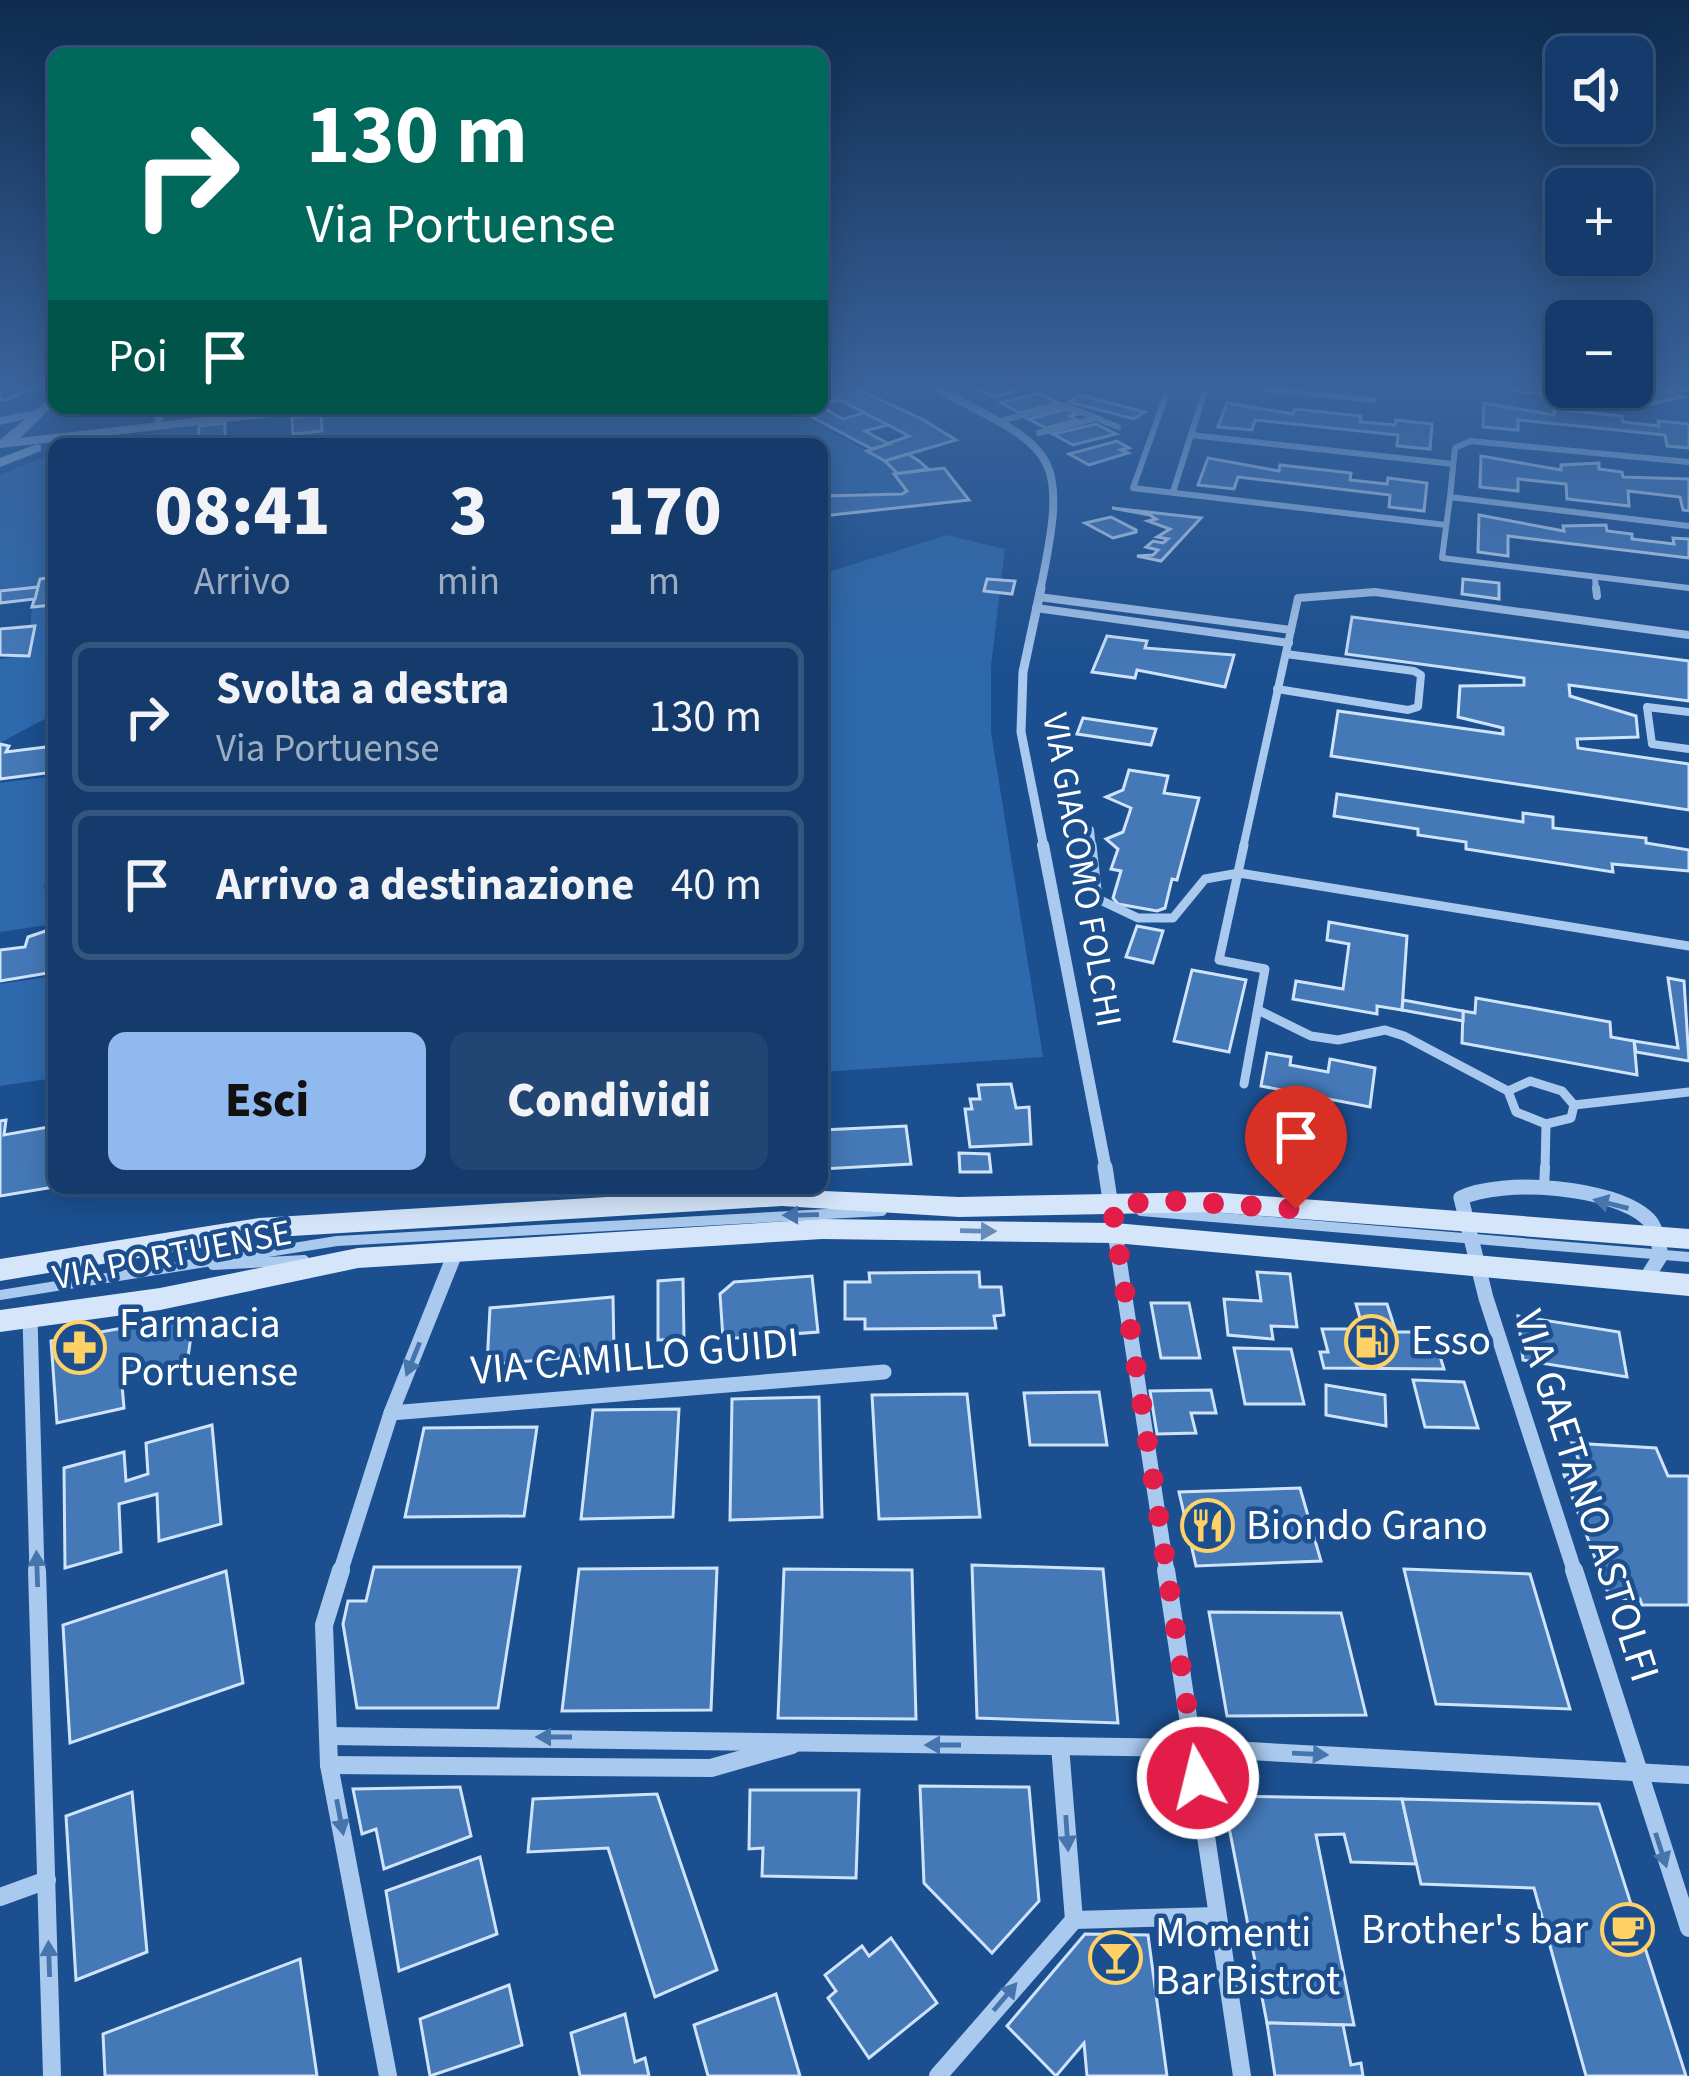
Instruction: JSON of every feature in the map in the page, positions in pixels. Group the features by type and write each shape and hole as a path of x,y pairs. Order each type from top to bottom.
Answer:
{"main road":[{"name":"VIA PORTUENSE","path":"0,1270 260,1228 782,1196 1470,1243 1659,1246 1689,1239"},
{"name":"VIA PORTUENSE","path":"0,1321 160,1299 358,1258 822,1229 1114,1220 1160,1200 1212,1202 1470,1243 1640,1282 1689,1285"}],"street":[{"name":"VIA GIACOMO FOLCHI","path":"1056,481 1057,511 1022,679 1022,732 1114,1220 1242,2076"},
{"path":"1470,1243 1460,1201 1472,1189 1544,1187 1647,1217 1659,1246 1656,1270 1640,1282"},
{"name":"VIA GAETANO ASTOLFI","path":"1470,1243 1635,1772 1689,1928"},
{"path":"388,2076 329,1765 324,1625 391,1413 456,1250"},
{"path":"30,1318 52,2076"},
{"name":"VIA CAMILLO GUIDI","path":"391,1413 884,1372"},
{"path":"328,1736 743,1738 793,1744 1193,1748 1689,1775"},
{"path":"329,1765 711,1768 793,1744"},
{"path":"938,2076 1074,1921 1060,1746"},
{"path":"0,1897 47,1880"},
{"path":"1074,1921 1217,1916"}],"lane":[{"path":"1136,481 1133,488 1446,525"},
{"path":"1173,492 1177,481"},
{"path":"1451,481 1442,558 1689,588"},
{"path":"1450,497 1689,526"},
{"path":"1595,577 1598,596"},
{"path":"1244,1084 1265,968 1219,960 1298,598 1343,591 1689,635"},
{"path":"1037,603 1292,630"},
{"path":"1037,603 1289,643"},
{"path":"1277,689 1408,710 1418,707 1421,675 1414,670 1286,654"},
{"path":"1689,712 1647,706 1652,744 1689,749"},
{"path":"1090,830 1098,899 1120,912 1172,919 1183,912 1198,881 1213,873 1239,873 1689,946"},
{"path":"1258,1010 1311,1036 1339,1040 1385,1030 1404,1036 1508,1091 1516,1112 1546,1124 1571,1118 1574,1105"},
{"path":"1508,1091 1520,1082 1541,1082 1562,1091 1574,1105"},
{"path":"1574,1105 1689,1092"},
{"path":"1544,1187 1546,1124"},
{"name":"VIA PORTUENSE","path":"0,1294 371,1238 959,1207"},
{"name":"VIA PORTUENSE","path":"1659,1246 1689,1257"},
{"name":"VIA PORTUENSE","path":"178,1267 358,1258"}],"shaded area":[{"path":"0,481 48,481 48,578 41,579 38,587 0,591"},
{"path":"828,481 900,481 907,491 873,498 867,491 828,495"},
{"path":"947,535 1005,549 991,666 991,732 1043,1057 828,1072 828,572"},
{"path":"48,605 48,717 0,743 0,659 28,655 32,607"},
{"path":"48,777 44,889 48,889 48,925 0,932 0,783"},
{"path":"48,977 48,1079 0,1086 0,984"}],"building":[{"path":"899,481 954,481 969,500 828,515 828,496 907,491"},
{"path":"1200,481 1237,481 1234,489 1198,485"},
{"path":"1271,481 1427,483 1424,511 1389,507 1390,495"},
{"path":"1480,481 1518,481 1518,491 1480,487"},
{"path":"1536,481 1689,481 1689,511 1683,510 1680,497 1628,491 1629,506 1567,499 1566,484"},
{"path":"1112,508 1201,518 1161,561 1137,556 1153,555 1158,550 1146,547 1153,541 1163,543 1168,539 1157,537 1170,529 1148,521 1156,519 1150,515"},
{"path":"1479,515 1564,531 1563,526 1606,525 1607,531 1632,534 1632,539 1674,544 1673,538 1689,539 1689,558 1508,536 1508,556 1478,552"},
{"path":"1111,517 1136,532 1113,538 1085,523"},
{"path":"48,578 48,606 32,607 40,579"},
{"path":"987,579 1015,581 1012,594 984,591"},
{"path":"1463,579 1499,583 1499,599 1462,594"},
{"path":"38,587 35,599 0,603 0,591"},
{"path":"1352,617 1689,661 1689,701 1569,685 1570,696 1636,716 1638,737 1577,739 1578,748 1689,764 1689,810 1331,756 1338,711 1503,734 1503,728 1458,717 1460,686 1524,685 1524,678 1346,654"},
{"path":"35,626 29,656 0,655 0,629"},
{"path":"1107,636 1147,641 1145,648 1234,655 1225,687 1137,670 1135,678 1092,672"},
{"path":"1083,718 1156,729 1151,745 1077,734"},
{"path":"0,744 9,746 6,752 48,747 48,773 0,779"},
{"path":"1129,770 1168,776 1164,793 1199,798 1177,880 1172,879 1165,908 1157,911 1118,904 1113,898 1121,871 1111,869 1118,849 1106,839 1123,832 1131,808 1106,797 1123,790"},
{"path":"1337,794 1523,822 1523,813 1553,817 1553,828 1646,838 1646,843 1689,850 1689,871 1612,864 1613,872 1466,849 1466,842 1418,835 1418,829 1334,816"},
{"path":"1329,922 1407,936 1402,1010 1377,1006 1377,1014 1293,999 1296,981 1343,989 1349,944 1327,940"},
{"path":"1137,926 1163,931 1153,963 1126,957"},
{"path":"48,930 48,973 0,981 0,950 25,947 28,937"},
{"path":"1192,970 1246,980 1229,1052 1174,1041"},
{"path":"1668,978 1684,981 1689,1061 1636,1052 1634,1041 1678,1048"},
{"path":"1476,998 1610,1022 1611,1037 1634,1041 1637,1075 1462,1043 1463,1011 1475,1013"},
{"path":"1403,1000 1463,1011 1463,1021 1402,1010"},
{"path":"1267,1053 1291,1057 1290,1065 1328,1072 1330,1059 1375,1068 1370,1107 1261,1086"},
{"path":"1011,1084 1016,1108 1029,1107 1031,1144 970,1147 965,1109 972,1109 970,1099 980,1099 978,1085"},
{"path":"6,1120 4,1135 48,1127 48,1188 0,1196 0,1121"},
{"path":"906,1126 911,1164 828,1169 828,1130"},
{"path":"959,1153 989,1154 991,1172 960,1172"},
{"path":"979,1272 980,1287 1001,1287 1004,1315 994,1316 996,1328 865,1329 865,1319 845,1319 845,1282 870,1282 869,1273"},
{"path":"1257,1272 1290,1274 1297,1327 1271,1326 1273,1339 1228,1335 1224,1299 1261,1301"},
{"path":"812,1276 818,1332 723,1339 720,1294 734,1282"},
{"path":"683,1279 684,1339 658,1340 658,1281"},
{"path":"613,1297 614,1353 487,1365 490,1308"},
{"path":"1151,1303 1189,1303 1200,1358 1161,1358"},
{"name":"Esso","path":"1356,1304 1387,1304 1396,1332 1415,1332 1421,1351 1438,1350 1444,1369 1324,1368 1320,1352 1328,1352 1322,1329 1363,1329"},
{"path":"194,1315 187,1364 121,1373 124,1408 57,1423 51,1341"},
{"path":"1518,1316 1619,1332 1627,1377 1523,1360"},
{"path":"1234,1348 1291,1349 1304,1404 1245,1404"},
{"path":"1413,1380 1464,1382 1478,1428 1425,1427"},
{"path":"1326,1385 1385,1395 1386,1426 1326,1415"},
{"path":"1211,1390 1216,1413 1191,1413 1196,1433 1157,1434 1150,1391"},
{"path":"1099,1392 1107,1445 1030,1445 1024,1393"},
{"path":"967,1394 980,1517 879,1519 872,1395"},
{"path":"819,1397 822,1517 730,1520 732,1399"},
{"path":"679,1409 673,1517 581,1519 593,1410"},
{"path":"212,1425 221,1524 159,1541 157,1494 119,1504 121,1552 65,1568 64,1468 124,1452 126,1481 148,1474 146,1443"},
{"path":"537,1427 524,1516 405,1517 424,1428"},
{"path":"1572,1443 1656,1448 1668,1476 1689,1476 1689,1605 1642,1605 1640,1599 1610,1598 1564,1475 1584,1474"},
{"path":"1300,1488 1321,1561 1196,1566 1179,1492"},
{"path":"972,1565 1103,1569 1118,1723 977,1718"},
{"path":"374,1567 520,1567 498,1708 357,1708 343,1624 348,1601 366,1601"},
{"path":"717,1568 711,1710 562,1711 579,1569"},
{"path":"784,1569 912,1570 916,1719 778,1718"},
{"path":"1404,1569 1530,1574 1570,1709 1436,1704"},
{"path":"226,1571 243,1683 70,1743 63,1625"},
{"path":"1209,1612 1341,1613 1366,1715 1227,1716"},
{"path":"920,1786 1029,1787 1039,1901 992,1953 924,1883"},
{"path":"460,1787 471,1836 384,1869 376,1829 362,1834 353,1789"},
{"path":"750,1790 859,1790 856,1878 762,1876 763,1848 749,1849"},
{"path":"132,1792 147,1952 76,1980 66,1816"},
{"path":"657,1794 717,1970 655,1997 608,1848 528,1852 533,1799"},
{"path":"1223,1796 1402,1799 1416,1864 1351,1862 1344,1834 1316,1835 1354,2025 1267,2023"},
{"path":"1402,1799 1599,1804 1686,2076 1586,2076 1534,1888 1421,1884"},
{"path":"480,1857 497,1934 399,1971 386,1891"},
{"path":"1085,1934 1148,1935 1167,2076 1087,2076 1084,2043 1056,2076 1007,2026"},
{"path":"891,1938 937,2003 869,2058 828,1998 836,1991 825,1975 862,1946 869,1956"},
{"path":"300,1959 317,2076 105,2076 103,2034"},
{"path":"509,1985 522,2045 430,2076 420,2019"},
{"path":"776,1994 800,2076 708,2076 694,2025"},
{"path":"625,2014 635,2062 645,2058 649,2076 580,2076 571,2033"},
{"path":"1267,2023 1343,2025 1351,2065 1361,2063 1363,2076 1275,2076"}],"place":[{"name":"Esso","path":"1372,1341"},
{"name":"Farmacia Portuense","path":"80,1348"},
{"name":"Biondo Grano","path":"1207,1526"},
{"name":"Brother's bar","path":"1627,1930"},
{"name":"Momenti Bar Bistrot","path":"1116,1957"}],"route":[{"path":"1198,1778 1112,1206 1160,1200 1296,1209"}]}
